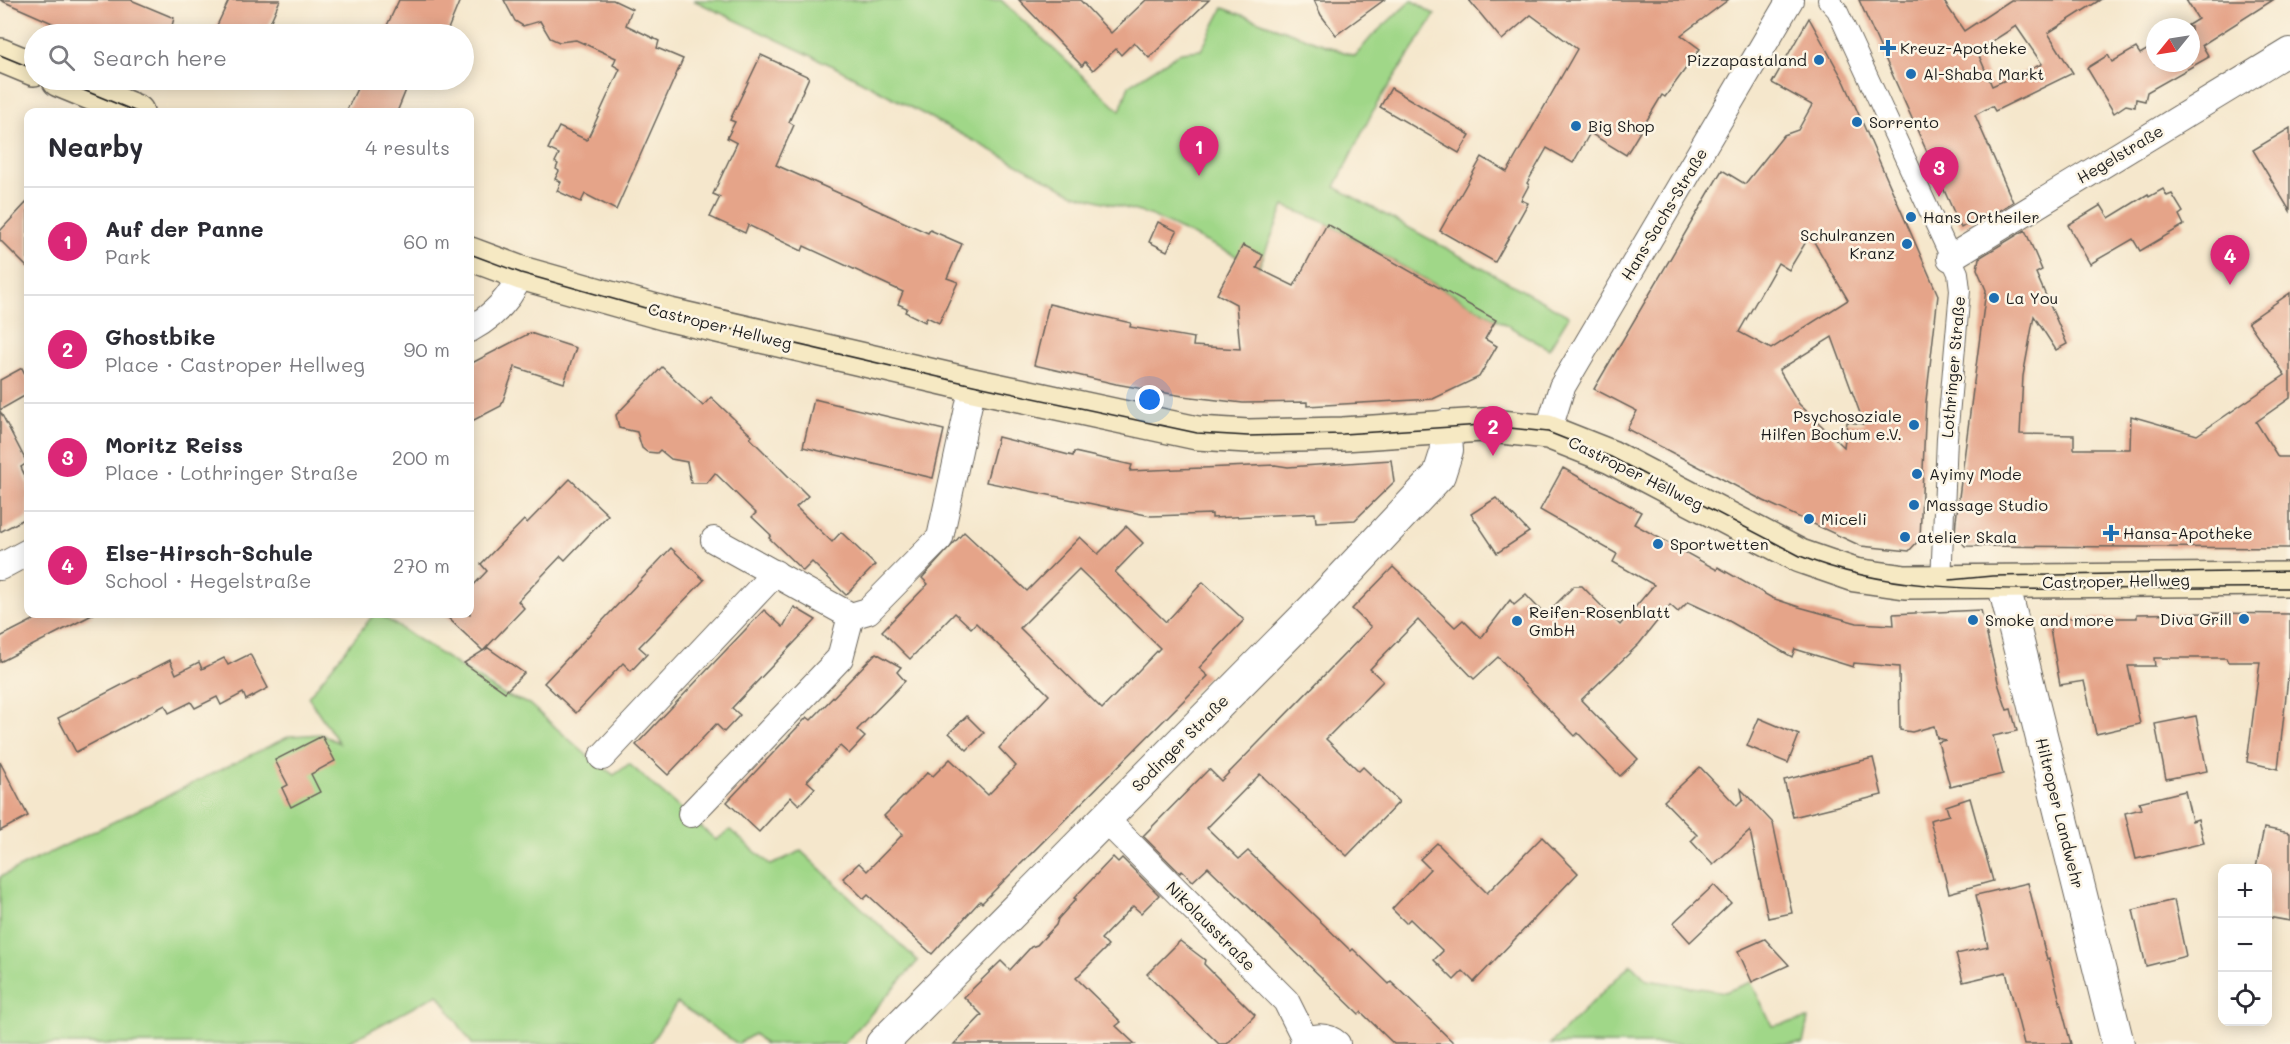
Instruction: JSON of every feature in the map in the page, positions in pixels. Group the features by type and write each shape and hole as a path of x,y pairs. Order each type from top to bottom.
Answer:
{"main road":[{"path":"0,55 24,65"},
{"path":"83,90 127,108"},
{"name":"Castroper Hellweg","path":"474,255 521,273 670,315 973,385 1197,433 1248,436 1343,434 1445,426 1520,427 1548,432 1611,458 1758,535 1828,567 1874,580 1941,583 2290,579"}],"street":[{"name":"Hans-Sachs-Straße","path":"1548,432 1562,387 1790,0"},
{"name":"Lothringer Straße","path":"1828,0 1837,9 1958,273 1960,290 1947,438 1941,583"},
{"name":"Hegelstraße","path":"1950,258 2290,51"},
{"path":"474,327 486,320 513,293 521,273"},
{"path":"714,540 851,616 868,610 940,538 973,385"},
{"name":"Sodinger Straße","path":"882,1044 1314,608 1439,475 1447,450 1445,426"},
{"path":"0,567 24,554"},
{"path":"602,757 774,573"},
{"name":"Hiltroper Landwehr","path":"2004,582 2118,1044"},
{"path":"691,814 840,658 851,616"},
{"name":"Nikolausstraße","path":"1105,819 1286,1001 1305,1042 1325,1037 1337,1044"}],"green space":[{"path":"693,0 1001,0 1120,111 1129,85 1181,52 1201,50 1223,8 1355,56 1372,36 1412,0 1435,15 1375,107 1335,187 1569,316 1549,349 1326,223 1284,206 1259,267 1150,215 1072,193 835,67"},
{"path":"371,618 385,618 502,694 529,704 589,757 614,775 629,764 716,840 730,830 771,865 801,851 918,961 844,1044 765,1044 754,1034 738,1044 677,1003 650,1044 472,1044 438,994 345,1044 0,1044 0,877 290,736 321,734 339,743 308,697"},
{"path":"1631,964 1647,980 1725,992 1751,982 1772,1026 1808,1019 1803,1044 1550,1044"}],"building":[{"path":"0,0 131,0 174,18 172,24 54,24"},
{"path":"229,0 280,0 269,24 218,24"},
{"path":"399,0 460,0 450,24 388,24"},
{"path":"504,0 613,0 632,9 626,25 659,41 657,48 683,59 616,210 585,194 581,202 557,191 561,182 555,179 559,171 556,169 558,164 555,162 559,154 548,149 559,127 587,140 620,69 613,65 616,58 576,40 559,42 550,38 540,21 523,26 515,21"},
{"path":"1019,0 1080,0 1111,33 1146,0 1209,0 1149,58 1134,42 1121,55 1116,49 1093,70 1085,62 1082,66"},
{"path":"1314,0 1384,0 1336,35 1321,15"},
{"path":"1469,0 1728,0 1681,35 1700,49 1665,97 1662,95 1626,155 1590,133 1573,163 1547,148 1527,183 1529,185 1521,200 1528,203 1495,262 1440,231 1482,157 1507,172 1577,49 1531,15 1502,40"},
{"path":"1859,0 1943,0 1964,31 2011,0 2100,0 2048,33 2073,73 1995,111 1992,106 1975,115 2013,202 1987,218 1988,212 1961,228","holes":["2016,26 2042,64 1992,86 1977,51"]},
{"path":"2186,0 2273,0 2202,45 2209,57 2200,62 2200,18 2197,18"},
{"path":"1809,18 1845,83 1938,295 1926,401 1920,539 1909,551 1861,546 1764,501 1627,429 1637,411 1594,389 1722,170 1745,184 1784,135 1798,130 1812,105 1772,83","holes":["1810,235 1848,300 1771,349 1739,332 1778,263 1789,270","1832,337 1864,424 1847,422 1844,447 1799,404 1779,370"]},
{"path":"2136,48 2140,54 2146,50 2146,72 2182,72 2147,92 2145,101 2136,99 2135,107 2126,105 2114,113 2087,68 2108,55 2112,62"},
{"path":"761,55 809,77 789,122 794,125 776,165 928,233 930,230 962,244 947,278 958,282 939,323 927,317 925,322 905,312 907,308 898,304 903,292 804,246 802,251 748,225 745,233 710,217 720,197 713,194 737,143 727,138 735,122 730,120"},
{"path":"1391,88 1470,135 1459,153 1380,107"},
{"path":"356,90 406,90 399,108 348,108"},
{"path":"2290,128 2290,211 2253,150"},
{"path":"2163,189 2167,196 2172,194 2183,212 2179,215 2184,225 2140,251 2133,239 2090,264 2068,225 2101,205 2109,218 2148,194 2149,197"},
{"path":"24,205 24,264 0,240 0,231"},
{"path":"1158,222 1177,231 1167,251 1149,242"},
{"path":"1327,224 1496,320 1485,339 1497,346 1479,377 1433,399 1307,406 1307,402 1243,403 1183,396 1116,384 1034,365 1049,304 1131,323 1130,327 1194,338 1193,346 1240,349 1236,304 1217,294 1243,245 1263,255 1257,268 1294,286"},
{"path":"2025,230 2042,270 2036,273 2067,344 2056,350 2034,316 2023,376 2020,434 2074,435 2074,449 2130,449 2131,416 2197,435 2285,375 2248,322 2290,293 2290,398 2256,422 2278,457 2290,457 2290,548 1965,546 1955,534 1986,290 1977,269 1979,258"},
{"path":"530,333 576,348 564,383 515,367 501,406 474,420 474,362"},
{"path":"662,367 703,406 711,397 752,436 750,438 808,496 796,507 832,542 841,532 875,565 846,595 812,562 803,571 769,538 771,535 752,517 756,513 715,473 707,483 691,483 687,462 671,459 660,450 657,453 647,452 642,448 637,432 619,428 616,415"},
{"path":"22,368 24,372 24,396 0,410 0,380"},
{"path":"814,399 944,430 933,478 803,447"},
{"path":"0,411 24,457 24,465 21,467 24,474 24,519 0,532"},
{"path":"998,437 1073,456 1074,452 1132,465 1130,471 1275,465 1288,467 1391,460 1394,482 1355,520 1316,522 1315,513 1212,518 1212,514 1151,516 986,482"},
{"path":"1563,468 1641,512 1634,524 1717,570 1718,567 1772,598 1857,623 1894,625 1893,614 1981,610 1999,686 2007,710 2011,709 2017,731 1993,736 2003,774 1950,787 1938,742 1946,740 1937,738 1934,726 1912,732 1900,730 1899,667 1854,663 1853,667 1795,649 1792,657 1729,621 1688,602 1678,612 1670,605 1639,644 1581,700 1638,759 1620,776 1578,733 1575,736 1498,657 1474,679 1418,620 1370,669 1383,681 1326,739 1359,771 1363,767 1399,802 1347,856 1260,774 1207,828 1239,859 1248,851 1351,951 1353,949 1389,984 1391,982 1455,1044 1394,1044 1361,1012 1359,1014 1208,867 1193,881 1182,871 1180,873 1143,836 1209,769 1221,781 1371,627 1352,609 1393,567 1455,627 1463,620 1481,638 1510,600 1514,605 1526,595 1545,615 1574,586 1582,586 1620,625 1654,585 1613,562 1617,554 1540,510"},
{"path":"570,479 608,515 565,560 561,556 518,601 524,608 483,651 448,618 474,618 474,585 487,571 481,564 524,520 527,523"},
{"path":"1496,498 1529,532 1497,553 1471,514"},
{"path":"1126,526 1143,543 1115,572 1166,622 1203,582 1244,620 1199,668 1208,676 982,903 980,901 932,954 868,895 864,899 843,878 859,863 867,871 903,834 884,816 928,772 933,776 950,759 988,795 1016,766 999,748 1049,695 976,623 971,628 955,613 910,659 882,631 928,584 922,578 964,532 1027,591 1080,537 1098,554","holes":["1079,569 1160,648 1102,709 1020,628"]},
{"path":"671,548 704,580 639,647 647,654 631,671 623,663 576,713 544,683"},
{"path":"794,607 816,620 732,708 740,715 724,732 716,724 668,775 636,745 764,610 783,627"},
{"path":"2137,614 2290,614 2290,659 2278,769 2247,762 2260,662 2228,662 2226,658 2154,658 2155,666 2128,666 2140,724 2096,734 2084,681 2060,685 2048,618 2137,618"},
{"path":"37,618 86,618 0,662 0,637"},
{"path":"488,648 524,673 505,692 464,663"},
{"path":"876,653 901,667 897,672 905,681 857,730 865,737 849,754 840,746 807,781 815,788 799,805 791,797 759,832 727,802 807,717 811,720"},
{"path":"250,654 268,688 246,700 243,693 221,705 217,697 195,708 191,702 169,713 165,705 76,752 58,718 170,660 176,674 199,662 202,669 224,658 228,665"},
{"path":"967,716 984,733 967,750 949,733"},
{"path":"2196,716 2207,771 2166,779 2155,724"},
{"path":"1759,718 1799,735 1788,763 1747,746"},
{"path":"322,736 335,761 311,774 320,792 291,807 282,788 288,785 275,760"},
{"path":"1873,758 1882,795 1793,817 1784,780"},
{"path":"0,762 28,816 0,831"},
{"path":"1700,767 1737,806 1743,800 1741,789 1773,823 1792,913 1768,918 1750,831 1713,865 1691,841 1697,835 1664,801"},
{"path":"2185,791 2192,821 2198,819 2204,843 2136,859 2125,813 2141,809 2139,802"},
{"path":"1970,798 1993,881 1949,893 1930,820 1949,815 1946,806"},
{"path":"2264,828 2290,833 2290,921 2272,918 2272,864 2257,864"},
{"path":"1542,837 1578,873 1474,982 1463,971 1454,980 1434,960 1443,951 1410,919 1406,923 1392,909 1430,869 1420,859 1437,843 1487,893"},
{"path":"1113,857 1118,862 1122,858 1159,895 1141,913 1133,906 1101,939 1108,946 1076,978 1121,1022 1116,1026 1135,1044 954,1044 982,1015 964,997 1001,961 1010,970 1031,947 1037,945 1056,925 1058,919 1076,899 1074,898"},
{"path":"2028,883 2071,1044 2024,1044 2006,972 1963,982 1956,954 1988,947 1976,895"},
{"path":"1714,885 1731,903 1690,942 1673,923"},
{"path":"2174,900 2186,956 2146,966 2133,910"},
{"path":"1765,939 1789,965 1752,982 1738,951"},
{"path":"1180,941 1205,960 1204,964 1255,1015 1227,1044 1219,1044 1147,974"}],"tram line":[{"path":"0,55 24,65"},
{"path":"83,90 127,108"},
{"path":"474,255 521,273 670,315 973,385 1197,433 1248,436 1343,434 1482,425 1548,432 1611,457 1800,556 1864,576 1931,586 1999,589 2290,588"},
{"path":"1950,580 1992,576 2290,571"}],"place":[{"name":"Kreuz-Apotheke","path":"1888,48"},
{"name":"Pizzapastaland","path":"1819,60"},
{"name":"Al-Shaba Markt","path":"1911,74"},
{"name":"Sorrento","path":"1857,122"},
{"name":"Big Shop","path":"1576,126"},
{"name":"Auf der Panne","path":"1199,176"},
{"name":"Moritz Reiss","path":"1939,197"},
{"name":"Hans Ortheiler","path":"1911,217"},
{"name":"Schulranzen Kranz","path":"1907,244"},
{"name":"Else-Hirsch-Schule","path":"2230,285"},
{"name":"La You","path":"1994,298"},
{"name":"Psychosoziale Hilfen Bochum e.V.","path":"1914,425"},
{"name":"Ghostbike","path":"1493,456"},
{"name":"Ayimy Mode","path":"1917,474"},
{"name":"Massage Studio","path":"1914,505"},
{"name":"Miceli","path":"1809,519"},
{"name":"Hansa-Apotheke","path":"2111,533"},
{"name":"atelier Skala","path":"1905,537"},
{"name":"Sportwetten","path":"1658,544"},
{"name":"Diva Grill","path":"2244,619"},
{"name":"Smoke and more","path":"1973,620"},
{"name":"Reifen-Rosenblatt GmbH","path":"1517,621"}]}
